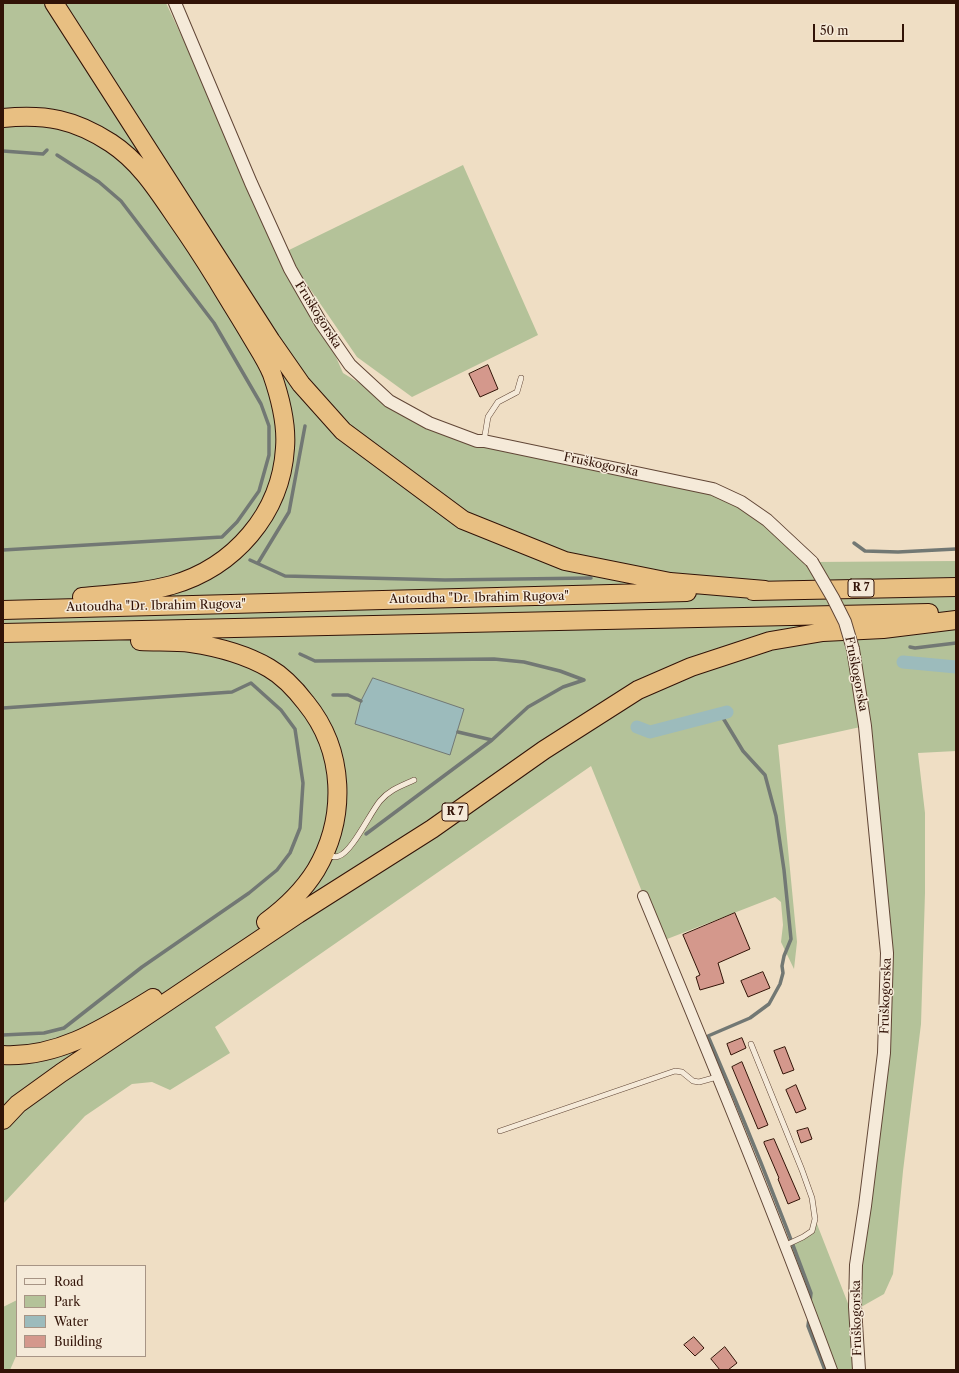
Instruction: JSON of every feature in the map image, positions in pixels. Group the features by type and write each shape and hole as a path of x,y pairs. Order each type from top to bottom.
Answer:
{"highway":[{"path":"54,3 271,341 301,384 343,432 463,520 565,561 670,582 765,590"},
{"path":"3,118 24,116 53,118 84,128 112,144 140,168 163,198 204,259 259,350 271,373 280,400 284,424 285,448 282,474 274,497 263,519 243,543 214,567 194,577 172,585 140,592 3,604"},
{"name":"Autoudha \"Dr. Ibrahim Rugova\"","path":"3,610 956,586"},
{"path":"7,633 956,613"},
{"name":"R 7","path":"3,1120 18,1104 61,1073 298,914 432,829 544,750 638,690 691,667 770,641 823,632 882,628 956,620"},
{"path":"3,1055 38,1054 62,1047 94,1034 183,979 285,908 316,870 325,852 332,831 338,786 333,755 327,737 314,713 295,689 269,668 238,653 190,643 7,633"}],"street":[{"name":"Fruškogorska","path":"174,3 251,183 290,269 321,323 350,366 389,400 409,412 429,423 477,441 484,441 712,488 741,502 767,520 812,562 833,598 845,622 853,649 865,726 887,953 884,1053 856,1265 855,1307 859,1370"},
{"path":"643,896 678,977 717,1077 786,1245 832,1370"}],"lane":[{"path":"484,441 488,417 498,402 517,392 521,378"},
{"path":"325,852 334,857 344,854 352,846 380,801 392,790 414,780"},
{"path":"751,1044 792,1142 812,1198 815,1219 812,1231 802,1238 786,1245"},
{"path":"500,1131 675,1071 682,1072 693,1081 699,1082 717,1077"}],"green space":[{"path":"3,3 166,3 251,183 321,323 343,373 389,401 427,427 713,489 767,520 831,595 812,562 956,561 956,751 918,753 925,813 925,893 921,1024 903,1171 893,1274 884,1294 861,1307 855,1307 887,953 865,726 778,745 797,942 794,969 781,942 783,925 781,902 775,897 662,941 591,766 215,1027 230,1053 170,1090 152,1082 132,1084 85,1116 3,1204"},
{"path":"463,165 538,335 412,397 357,357 297,270 287,251"},
{"path":"815,1219 856,1324 859,1370 832,1370 786,1245 812,1231"},
{"path":"16,1300 16,1356 10,1370 3,1370 3,1307"}],"water":[{"path":"373,678 464,709 450,755 355,724 361,701"}],"building":[{"path":"488,365 498,389 480,397 469,374"},
{"path":"735,913 750,949 718,963 724,983 700,990 696,977 700,975 683,935"},
{"path":"763,972 770,988 748,997 741,981"},
{"path":"742,1038 746,1048 731,1055 727,1044"},
{"path":"785,1047 794,1070 783,1074 774,1051"},
{"path":"742,1062 768,1125 758,1129 732,1067"},
{"path":"796,1085 806,1109 796,1113 786,1090"},
{"path":"808,1128 812,1139 801,1143 797,1131"},
{"path":"774,1139 800,1199 788,1204 764,1143"},
{"path":"694,1337 704,1348 695,1356 684,1345"},
{"path":"725,1347 737,1363 728,1370 720,1370 711,1359"}],"waterway":[{"path":"3,151 43,154 47,150"},
{"path":"3,550 222,537 237,522 259,491 269,455 269,426 261,404 214,323 121,201 99,182 57,155"},
{"path":"258,563 289,512 305,426"},
{"path":"854,543 865,551 898,552 956,549"},
{"path":"250,560 285,576 445,580 591,578"},
{"path":"910,647 915,648 956,643"},
{"path":"300,654 315,661 494,659 524,662 560,671 584,680"},
{"path":"903,662 956,667"},
{"path":"458,732 492,740 528,707 563,687 584,680"},
{"path":"3,708 232,692 251,683 281,710 295,729 303,783 300,828 290,853 277,870 249,893 142,967 64,1028 44,1033 3,1035"},
{"path":"333,695 348,695 361,701"},
{"path":"637,727 650,732 727,712"},
{"path":"720,713 743,751 765,775 776,816 784,870 791,939 784,956 782,966 783,973 780,984 769,1004 750,1018 708,1036 787,1228 811,1293 810,1302"},
{"path":"366,834 492,740"},
{"path":"809,1318 808,1326 825,1370"}]}
